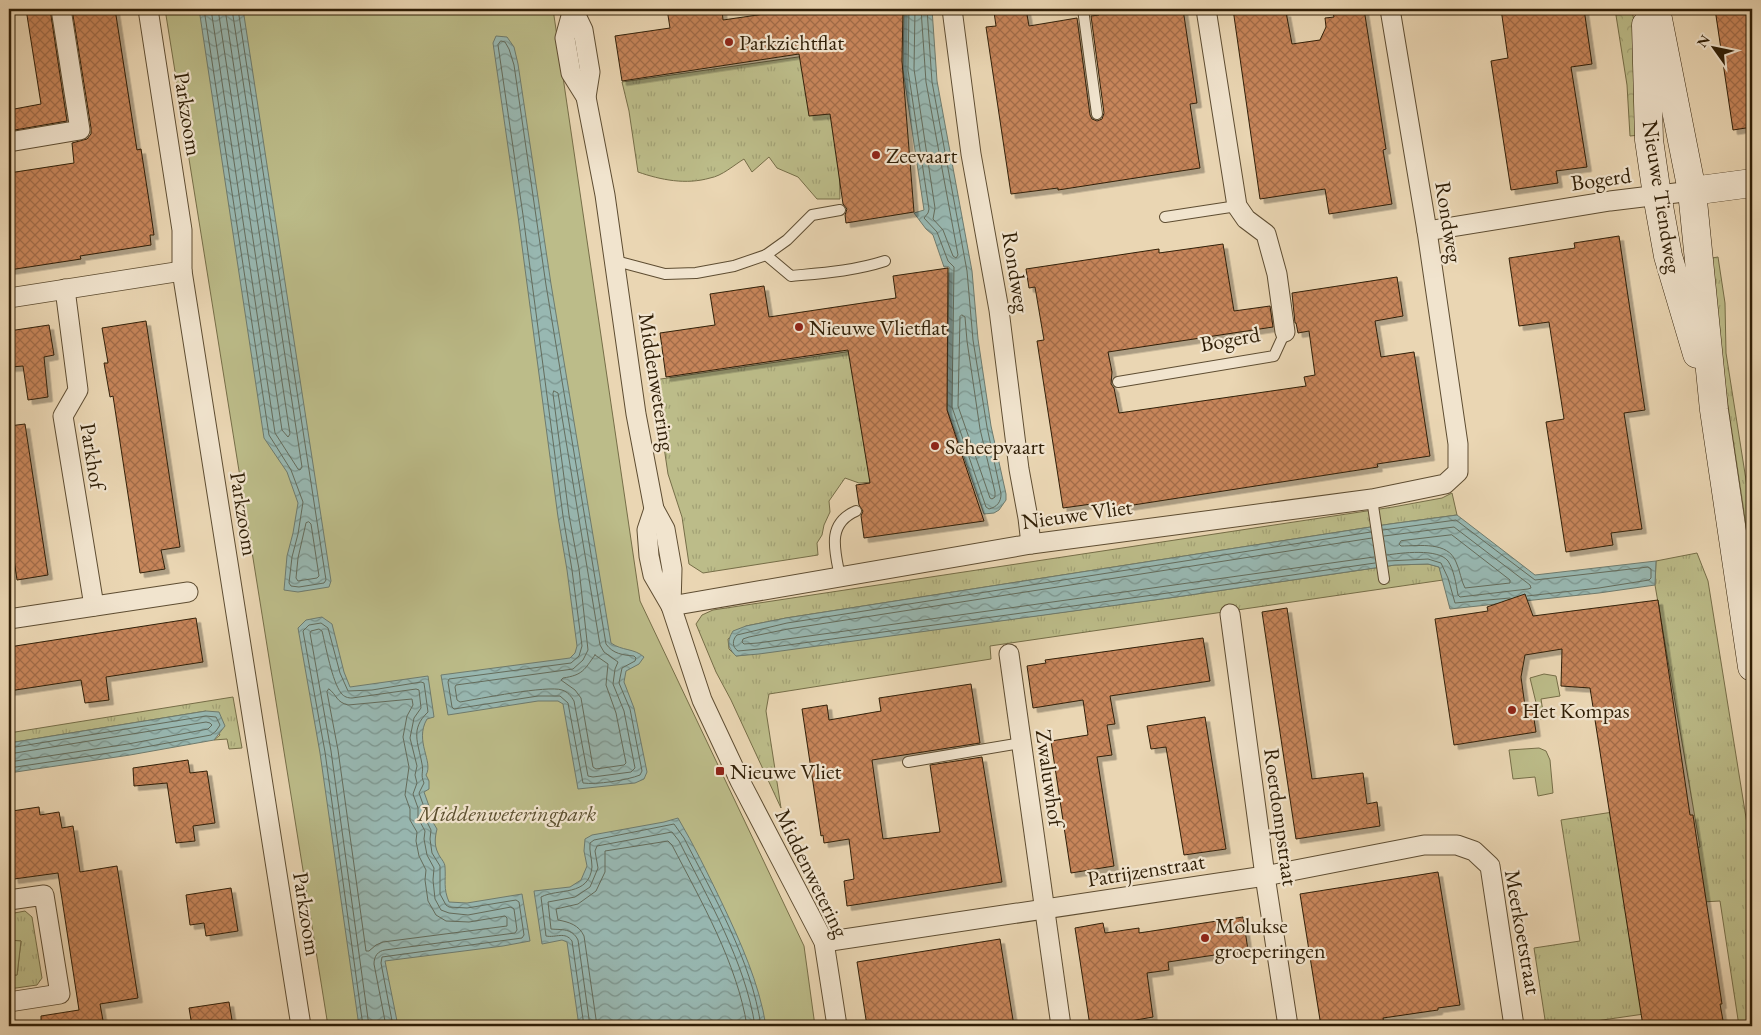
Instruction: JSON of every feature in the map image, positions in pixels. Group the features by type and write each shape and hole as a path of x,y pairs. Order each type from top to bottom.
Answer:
{"street":[{"path":"9,142 80,130 61,9"},
{"name":"Parkzoom","path":"148,9 182,230 182,271 301,1026"},
{"name":"Middenwetering","path":"573,9 565,38 571,73 586,97 605,195 616,261 636,414 654,509 665,529 672,569 671,606 702,700 740,781 824,942 837,1026"},
{"name":"Rondweg","path":"952,9 971,154 999,310 1019,469 1031,544"},
{"path":"1206,9 1237,206"},
{"name":"Rondweg","path":"1390,9 1427,231 1458,444"},
{"name":"Nieuwe Tiendweg","path":"1645,9 1649,140 1657,195 1668,256 1714,410"},
{"name":"Nieuwe Tiendweg","path":"1656,9 1692,191 1714,410 1752,667"},
{"path":"1692,191 1752,183"},
{"name":"Bogerd","path":"1427,231 1610,201 1692,191"},
{"name":"Bogerd","path":"1237,206 1246,219 1266,234 1277,274 1286,332"},
{"path":"9,298 182,271"},
{"name":"Parkhof","path":"65,288 78,390 63,416 94,606"},
{"name":"Nieuwe Vliet","path":"671,606 1031,544 1373,508 1445,484 1458,472 1458,444"},
{"path":"9,618 188,592"},
{"name":"Roerdompstraat","path":"1230,614 1265,876 1288,1026"},
{"name":"Zwaluwhof","path":"1008,654 1062,1026"},
{"name":"Patrijzenstraat","path":"824,942 1265,876 1424,845 1457,845 1474,850"},
{"name":"Meerkoetstraat","path":"1474,850 1490,866 1514,1026"},
{"path":"9,900 44,895 60,994 9,1002"}],"lane":[{"path":"1082,9 1097,114"},
{"path":"1165,217 1237,206"},
{"path":"616,261 665,274 706,271 734,266 766,255 788,240 812,215 840,210"},
{"path":"766,255 790,276 836,272 885,261"},
{"name":"Bogerd","path":"1118,382 1274,356 1286,332"},
{"path":"1373,508 1384,578"},
{"path":"840,577 835,551 836,528 846,516 856,511"},
{"path":"908,762 1021,743"}],"green space":[{"name":"Middenweteringpark","path":"165,9 553,9 640,601 804,946 815,1026 328,1026"},
{"path":"1615,9 1632,9 1643,82 1640,135 1630,136 1627,85"},
{"path":"850,47 839,158 840,199 817,199 798,177 777,168 769,157 752,172 744,159 719,175 701,180 665,179 638,172 629,111 622,82 798,57"},
{"path":"1718,257 1725,303 1726,353 1752,518 1752,565 1706,259"},
{"path":"900,344 874,482 859,483 845,478 829,501 830,512 822,535 817,543 818,555 703,573 689,564 682,517 668,474 654,380"},
{"path":"1452,493 1457,515 786,618 746,626 728,639 729,649 736,656 1176,597 1395,565 1428,564 1439,567 1443,580 990,646 991,659 769,694 766,711 781,808 716,672 696,624 702,615 713,610 1393,507 1442,498"},
{"path":"1697,553 1708,581 1752,855 1752,1026 1739,1026 1720,901 1702,902 1689,849 1700,847 1655,585 1656,561"},
{"path":"1544,674 1556,676 1560,696 1541,699 1544,718 1540,719 1530,678"},
{"path":"233,697 242,748 229,749 227,739 214,740 220,735 206,711 9,743 9,733"},
{"path":"1539,748 1546,751 1550,760 1553,793 1538,796 1535,777 1513,779 1509,750"},
{"path":"1613,812 1644,1014 1561,1026 1546,1026 1534,948 1580,941 1561,820"},
{"path":"25,911 32,917 42,978 37,985 9,989 9,975 17,975 21,941 9,940 9,914"},
{"path":"9,940 21,941 17,975 9,975"}],"water":[{"path":"199,9 243,9 331,581 329,587 298,592 284,590 287,556 298,503 287,472 264,438"},
{"path":"904,9 932,9 937,81 972,271 978,339 991,426 1006,494 1006,500 999,510 994,513 984,514 947,409 949,267 944,267 933,235 914,213 924,210 903,70"},
{"path":"496,36 507,37 514,47 518,64 551,284 611,643 644,657 639,664 626,671 624,682 634,708 647,772 644,779 635,783 578,789 563,704 558,701 538,701 448,715 441,675 570,658 575,653 577,646 493,43"},
{"path":"1457,515 1535,575 1656,561 1655,585 1450,609 1439,567 1428,564 1395,565 759,654 736,656 729,644 733,631 746,626 786,618"},
{"path":"322,617 332,624 344,672 350,687 428,676 434,717 427,719 422,735 428,764 426,775 429,781 429,789 424,792 429,806 428,814 437,829 436,847 445,865 445,888 449,902 467,903 522,894 530,941 385,961 398,1026 359,1026 320,753 298,628 306,620"},
{"path":"206,711 219,712 225,726 214,740 9,773 9,743"},
{"path":"678,818 706,870 742,948 759,994 766,1026 579,1026 567,942 562,940 542,944 534,891 570,887 581,880 587,866 584,851 585,839 592,835"}],"building":[{"path":"26,9 50,9 67,121 9,131 9,110 41,104"},
{"path":"72,9 115,9 137,150 141,149 154,235 150,235 151,245 80,256 81,259 9,270 9,173 74,163 72,143 87,139 91,134"},
{"path":"667,9 722,9 723,20 799,9 903,9 902,61 914,212 846,223 845,215 847,209 843,204 830,114 809,116 799,54 622,81 615,36 670,28"},
{"path":"1026,9 1029,26 1077,18 1090,115 1092,119 1097,121 1102,119 1104,113 1091,16 1099,15 1098,9 1183,9 1197,103 1190,104 1200,168 1058,190 1058,188 1011,194 986,27 996,26 994,12"},
{"path":"1233,9 1283,9 1284,13 1286,12 1292,44 1320,40 1326,27 1325,18 1334,17 1332,9 1364,9 1386,149 1383,150 1392,204 1329,214 1325,189 1260,199"},
{"path":"1501,9 1584,9 1592,64 1571,67 1587,167 1556,171 1558,183 1511,190 1491,61 1508,58"},
{"path":"1715,9 1748,9 1752,34 1752,127 1733,130"},
{"path":"1619,236 1645,410 1624,413 1642,529 1611,533 1613,545 1566,552 1546,422 1564,419 1549,322 1519,326 1509,258 1575,248 1574,243"},
{"path":"1223,244 1234,311 1270,306 1273,327 1108,352 1112,372 1111,384 1114,388 1119,413 1306,386 1304,377 1315,375 1309,331 1298,333 1292,293 1397,277 1403,316 1375,321 1381,357 1414,352 1430,456 1377,464 1378,467 1114,508 1113,501 1063,508 1037,341 1044,340 1035,287 1029,288 1026,269 1159,249 1159,253"},
{"path":"948,268 947,410 984,521 864,538 861,516 863,511 859,505 856,485 870,483 848,350 666,377 660,333 715,325 710,294 764,286 769,317 896,298 893,276"},
{"path":"146,321 180,547 161,550 165,569 140,573 113,396 110,397 104,363 108,363 102,328"},
{"path":"49,325 54,355 44,357 48,397 28,400 23,366 11,367 9,331"},
{"path":"25,424 48,575 17,580 9,525 9,426"},
{"path":"1525,594 1533,616 1658,600 1690,815 1693,815 1724,1026 1643,1026 1590,688 1561,686 1562,649 1525,655 1521,677 1525,706 1532,706 1536,732 1454,745 1435,619 1488,611 1487,607"},
{"path":"1287,608 1312,779 1363,773 1367,804 1377,802 1380,826 1296,839 1262,612"},
{"path":"196,618 203,662 106,677 109,700 85,703 81,680 9,691 9,647"},
{"path":"1203,638 1210,681 1110,696 1115,724 1107,725 1112,755 1097,757 1114,866 1071,873 1051,741 1088,735 1083,700 1033,708 1027,666 1046,663 1045,660"},
{"path":"971,684 980,743 872,760 883,839 940,832 930,765 982,757 1002,882 847,906 844,881 854,879 849,839 824,843 823,835 821,836 802,709 827,705 829,720 881,711 879,698"},
{"path":"1205,717 1226,849 1184,855 1166,747 1151,749 1147,726"},
{"path":"188,760 190,773 207,771 215,823 193,826 195,841 176,843 167,783 134,786 133,768"},
{"path":"39,807 40,815 59,812 62,828 73,826 80,872 117,866 138,998 100,1004 104,1026 41,1026 41,1016 79,1010 58,873 14,879 9,846 9,820 14,819 12,811"},
{"path":"1438,872 1460,1005 1383,1018 1384,1026 1321,1026 1300,894"},
{"path":"231,888 238,931 206,936 204,923 190,925 186,895"},
{"path":"1243,917 1248,950 1168,962 1169,970 1147,973 1153,1017 1119,1023 1119,1026 1090,1026 1075,928 1103,923 1105,933 1139,928 1139,933"},
{"path":"1000,939 1014,1026 867,1026 857,962"},
{"path":"229,1002 233,1026 192,1026 189,1008"}],"place":[{"name":"Parkzichtflat","path":"729,42"},
{"name":"Zeevaart","path":"876,155"},
{"name":"Nieuwe Vlietflat","path":"799,327"},
{"name":"Scheepvaart","path":"935,446"},
{"name":"Het Kompas","path":"1512,710"},
{"name":"Nieuwe Vliet","path":"720,771"},
{"name":"Molukse groeperingen","path":"1205,938"}]}
